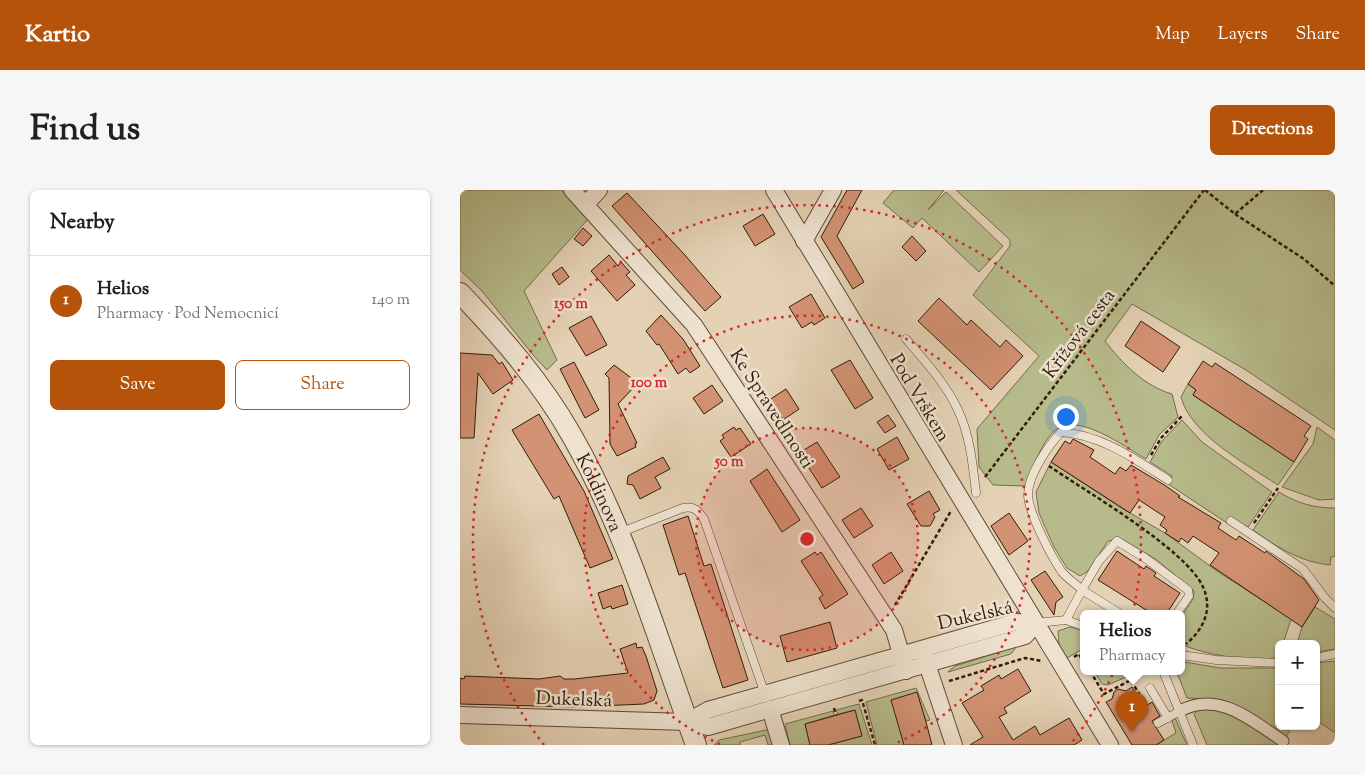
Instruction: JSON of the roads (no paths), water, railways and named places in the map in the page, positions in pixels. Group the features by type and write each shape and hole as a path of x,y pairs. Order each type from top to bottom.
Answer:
{"street":[{"name":"Ke Spravedlnosti","path":"572,190 694,325 894,630 906,670"},
{"path":"586,204 599,190"},
{"name":"Pod Vrškem","path":"774,190 1110,745"},
{"path":"804,241 833,190"},
{"name":"Koldinova","path":"460,293 506,344 548,399 582,456 619,534 696,745"},
{"name":"Dukelská","path":"460,715 687,722 708,727 768,701 901,654 1016,622 1036,623"},
{"name":"Dukelská","path":"768,701 927,665 1025,636 1036,623"},
{"path":"922,648 954,745"},
{"path":"768,701 781,745"},
{"path":"1180,711 1198,703 1232,708 1283,741"}],"lane":[{"path":"906,338 932,369 958,410 968,439 976,493"},
{"path":"1114,610 1082,590 1063,573 1036,523 1028,495 1033,477 1047,446 1061,432 1076,433 1101,441 1168,480"},
{"path":"619,534 683,508 694,508 699,512 704,519 768,701"},
{"path":"1231,521 1303,570 1335,608"},
{"path":"1066,620 1099,561 1117,541 1145,558 1188,590 1189,596 1179,610"},
{"path":"1036,623 1066,620 1080,625"},
{"path":"1320,657 1335,654"},
{"path":"1185,656 1216,660 1275,663"},
{"path":"1165,675 1193,745"},
{"path":"1150,688 1168,718"},
{"path":"1158,723 1180,711"}],"place":[{"name":"Helios","path":"1132,732"}]}
